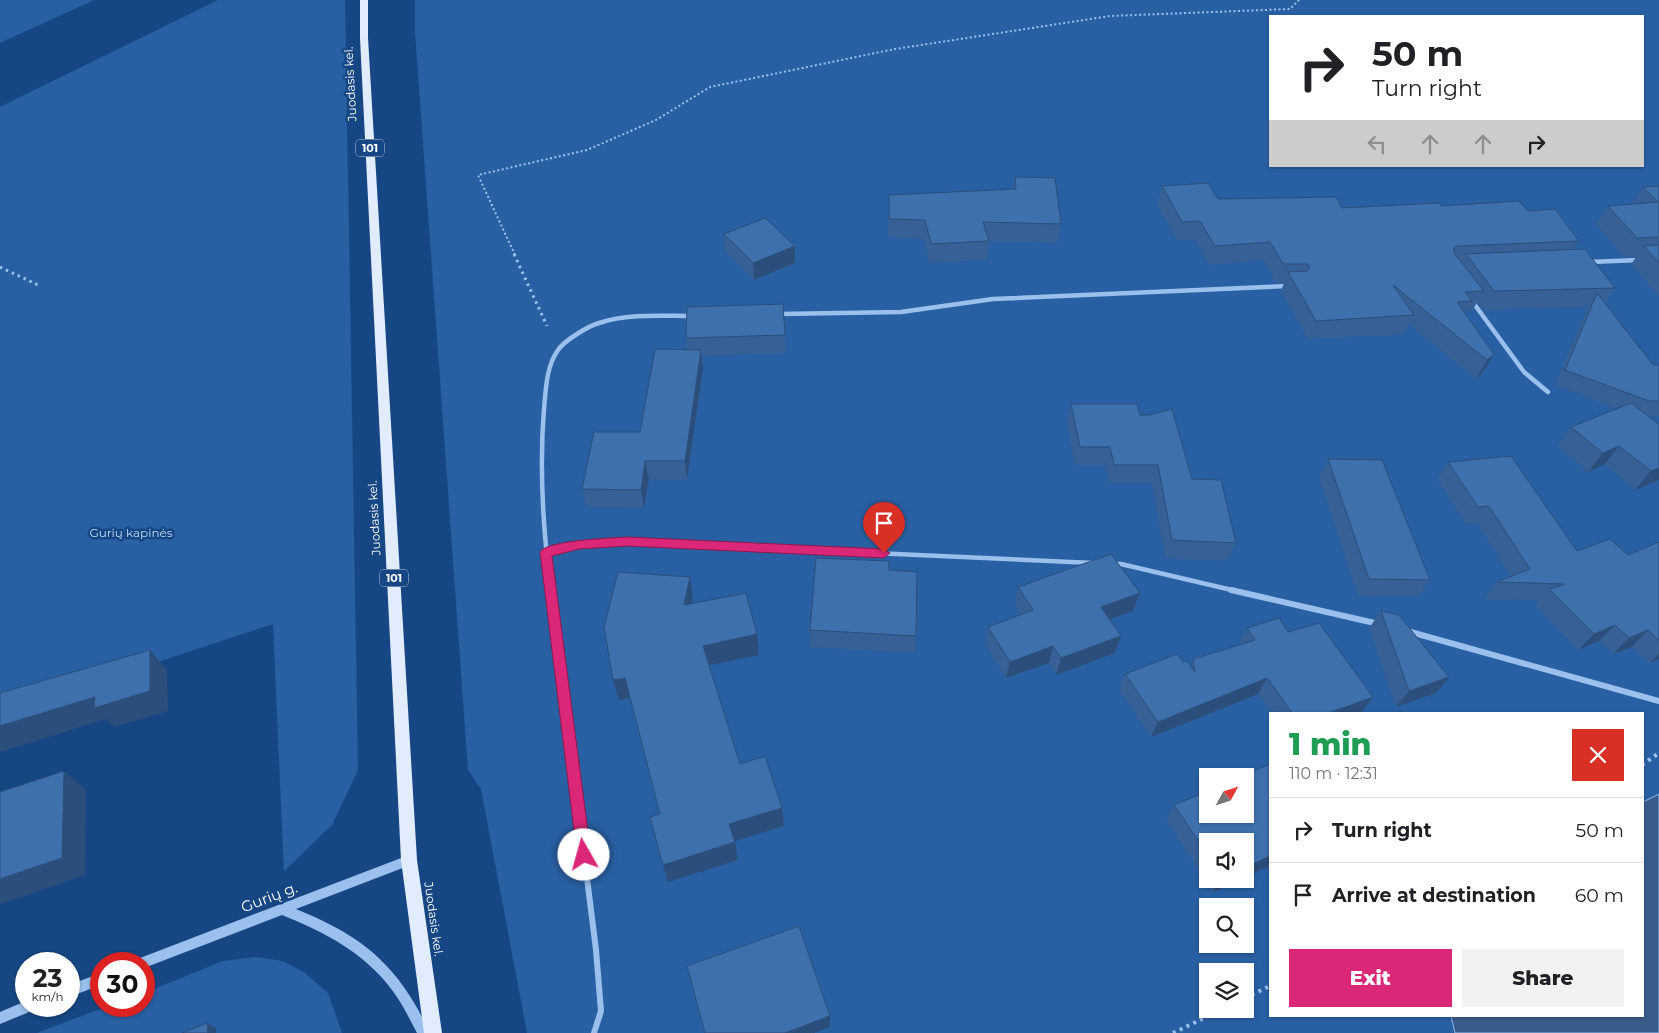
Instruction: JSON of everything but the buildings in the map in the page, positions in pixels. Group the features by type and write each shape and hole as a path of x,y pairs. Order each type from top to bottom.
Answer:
{"main road":[{"name":"Juodasis kel.","path":"364,0 364,38 409,860 434,1033"}],"street":[{"path":"1582,263 1649,260"},
{"path":"775,314 901,312 993,299 1298,286"},
{"path":"1465,292 1524,372 1548,392"},
{"path":"594,1033 601,1012 596,950 546,552 541,450 547,376 558,349 577,334 590,327 620,317 698,316"},
{"path":"546,552 579,545 628,542 1121,564 1384,626"},
{"path":"1404,630 1659,701"},
{"name":"Gurių g.","path":"155,958 409,860"},
{"path":"281,909 323,925 356,945 376,962 395,984 424,1033"},
{"path":"0,1018 15,1012"}],"path":[{"path":"558,349 478,175 586,150 656,120 710,87 894,50 1110,16 1290,9 1299,0"},
{"path":"0,267 38,285"},
{"path":"1644,763 1659,753"},
{"path":"1254,994 1269,986"},
{"path":"1173,1033 1204,1018"}],"green space":[{"path":"0,0 94,0 0,43"},
{"name":"Gurių kapinės","path":"218,0 345,0 358,770 332,825 284,871 273,624 0,714 0,107"},
{"path":"415,0 1659,0 1659,794 1644,802 1644,712 1269,712 1269,1017 1451,1017 1455,1033 527,1033 481,789 468,770 415,31"},
{"path":"256,957 282,961 304,972 328,993 342,1033 37,1033 90,1013 90,1017 155,1017 155,989 223,961"}],"shaded area":[{"path":"1659,794 1659,1033 1455,1033 1451,1017 1644,1017 1644,802"}],"route":[{"path":"584,855 546,552 579,545 628,542 884,553"}]}
